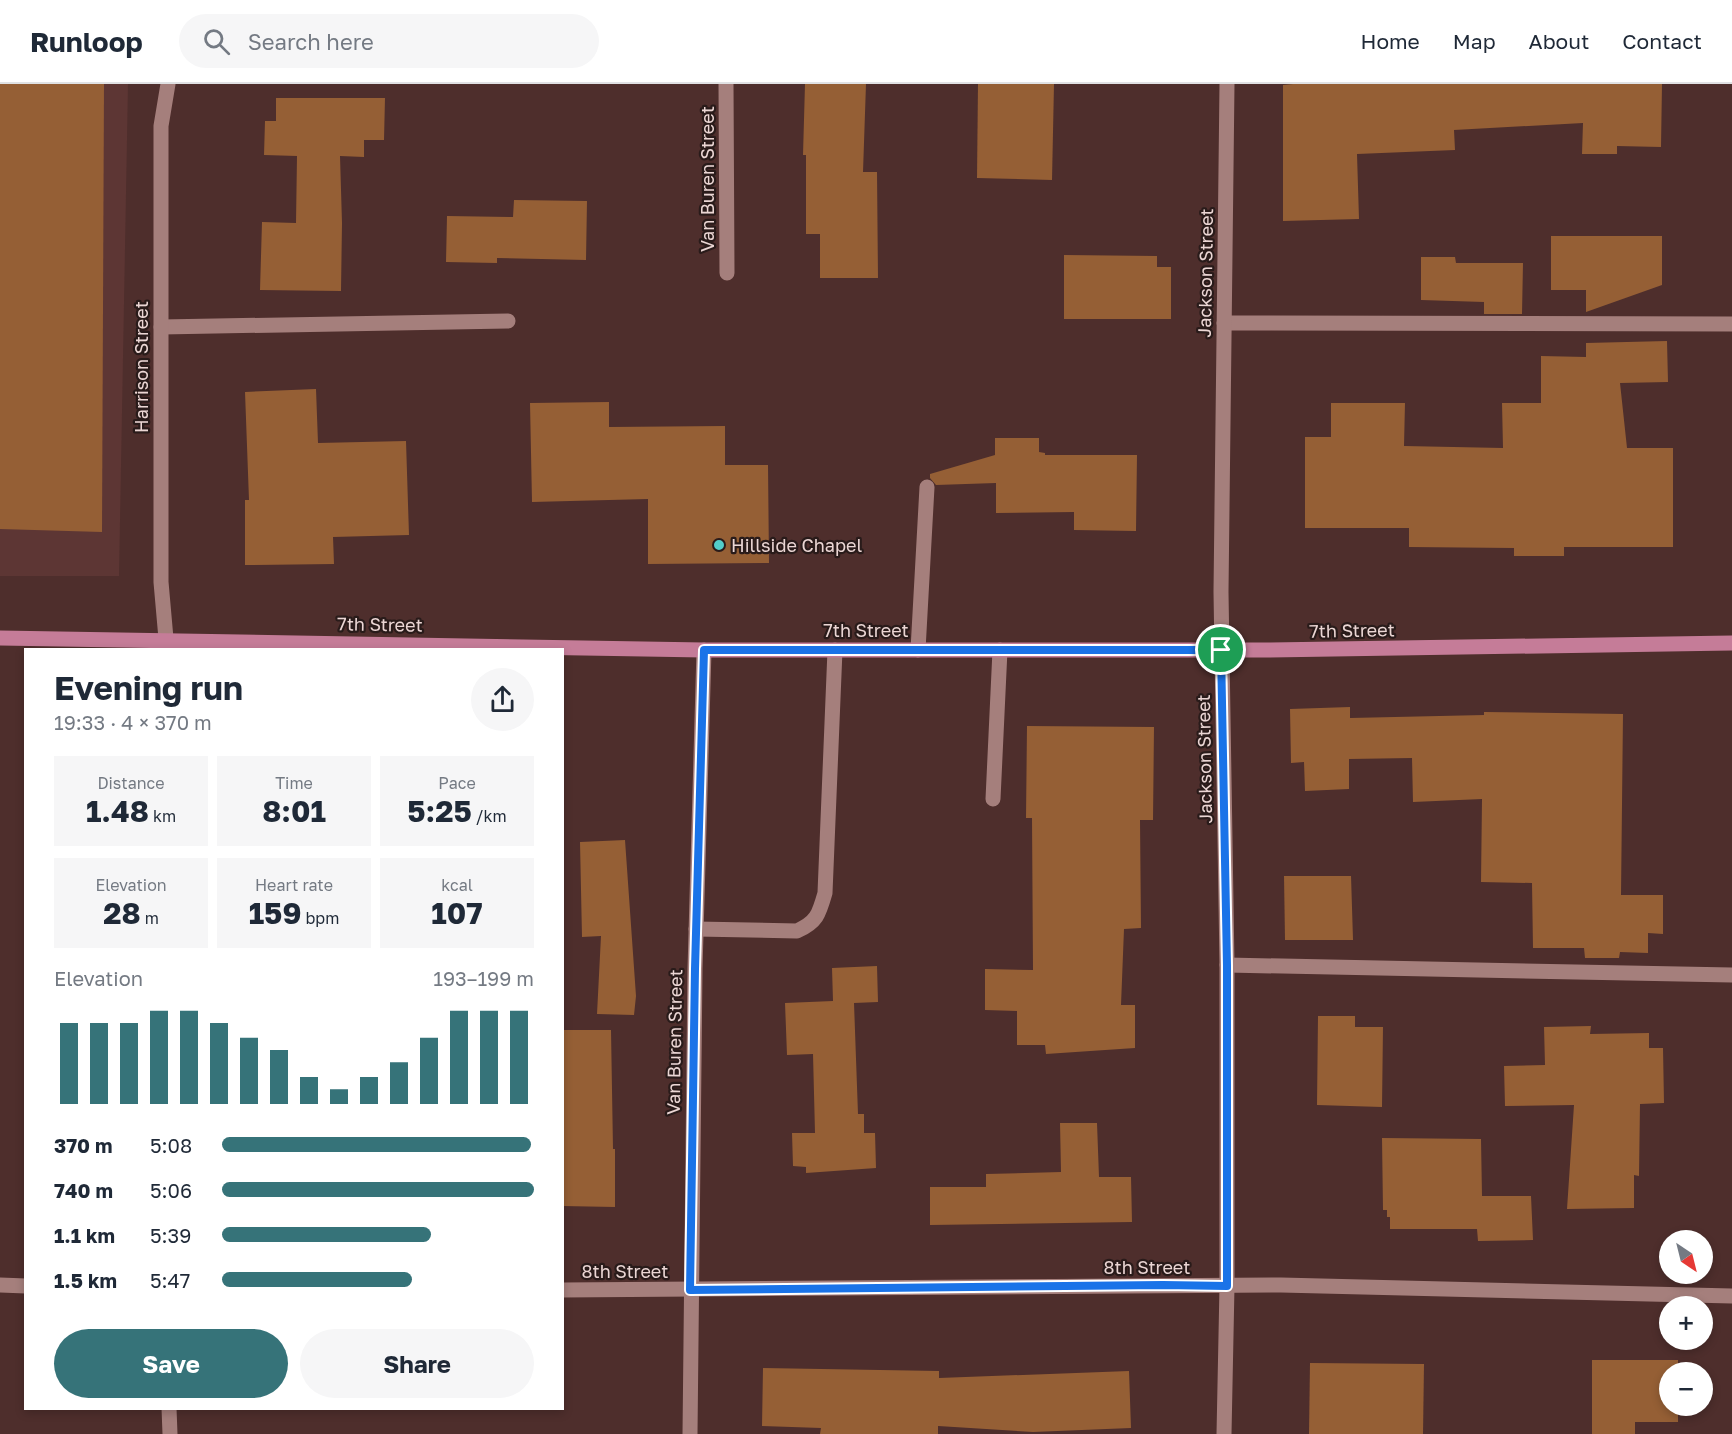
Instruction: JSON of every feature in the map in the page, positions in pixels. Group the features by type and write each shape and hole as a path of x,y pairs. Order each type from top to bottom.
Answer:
{"main road":[{"name":"7th Street","path":"0,638 167,645 489,648"},
{"name":"7th Street","path":"564,649 1221,650 1732,643"}],"street":[{"name":"Harrison Street","path":"167,645 161,582 161,126 168,84"},
{"name":"Van Buren Street","path":"726,84 727,273"},
{"name":"Jackson Street","path":"1224,1434 1227,1286 1227,965 1221,650 1227,84"},
{"path":"161,327 508,321"},
{"path":"1224,323 1732,324"},
{"path":"918,650 927,487"},
{"name":"Van Buren Street","path":"690,1434 696,929 704,650"},
{"path":"696,929 797,931 809,926 819,914 825,893 835,650"},
{"path":"993,799 1000,650"},
{"path":"1227,965 1732,975"},
{"path":"0,1285 24,1286"},
{"name":"8th Street","path":"564,1290 1281,1285 1732,1296"},
{"path":"170,1410 170,1434"}],"shaded area":[{"path":"0,84 128,84 119,576 0,576"}],"building":[{"path":"0,84 104,84 102,532 0,529"},
{"path":"805,84 866,84 863,172 877,172 878,278 820,278 820,234 806,234 806,155 803,155"},
{"path":"978,84 1054,84 1052,180 977,178"},
{"path":"1662,84 1661,147 1617,146 1617,154 1582,154 1583,123 1454,130 1455,150 1357,154 1359,219 1283,221 1283,85"},
{"path":"276,98 385,98 384,140 364,140 364,157 340,156 341,291 260,290 262,222 296,223 297,156 264,155 265,121 276,121"},
{"path":"514,200 587,201 586,260 497,258 497,263 446,262 447,216 513,217"},
{"path":"1551,236 1662,236 1662,285 1586,312 1586,290 1551,290"},
{"path":"1064,255 1157,256 1157,267 1171,267 1171,319 1064,319"},
{"path":"1421,257 1455,257 1456,263 1523,263 1522,314 1484,314 1484,302 1421,300"},
{"path":"1667,341 1668,382 1620,383 1627,448 1673,448 1673,547 1564,547 1564,556 1514,556 1514,548 1409,547 1409,528 1305,528 1305,437 1331,437 1331,403 1405,403 1404,446 1503,448 1502,403 1541,403 1541,356 1586,357 1586,343"},
{"path":"316,389 318,443 406,441 409,535 333,537 334,564 245,565 245,500 249,500 245,392"},
{"path":"609,402 609,427 725,426 725,465 768,465 769,563 648,564 648,499 532,502 530,403"},
{"path":"995,438 1039,438 1039,452 1045,455 1137,455 1136,531 1074,530 1074,512 996,513 996,483 936,485 930,478 930,474 995,455"},
{"path":"1350,707 1350,718 1484,715 1484,712 1623,714 1621,895 1663,895 1663,934 1648,933 1648,953 1620,952 1619,958 1585,958 1584,948 1533,948 1532,883 1481,882 1482,799 1413,802 1412,758 1349,759 1349,789 1305,791 1304,762 1291,763 1290,709"},
{"path":"1027,726 1154,727 1153,820 1140,820 1141,928 1124,929 1121,1005 1135,1005 1135,1048 1046,1054 1045,1045 1017,1045 1017,1011 985,1010 985,969 1033,970 1032,818 1026,818"},
{"path":"625,840 636,996 634,1015 597,1014 601,936 582,937 580,842"},
{"path":"1284,876 1351,876 1353,940 1285,940"},
{"path":"877,966 878,1002 854,1003 858,1114 864,1114 864,1133 875,1133 876,1168 806,1173 806,1167 793,1166 792,1133 815,1133 813,1054 787,1055 785,1003 833,1001 832,968"},
{"path":"1318,1016 1355,1016 1355,1027 1383,1027 1382,1107 1317,1105"},
{"path":"1591,1026 1590,1034 1649,1033 1649,1048 1663,1048 1664,1103 1640,1104 1639,1176 1634,1175 1634,1208 1567,1209 1574,1105 1505,1106 1504,1066 1545,1065 1544,1027"},
{"path":"564,1030 611,1030 615,1207 564,1206"},
{"path":"1060,1123 1097,1123 1099,1177 1131,1177 1132,1222 930,1225 930,1187 986,1187 986,1174 1061,1172"},
{"path":"1382,1138 1481,1139 1482,1196 1531,1196 1533,1240 1478,1241 1477,1229 1390,1229 1390,1217 1387,1217 1387,1210 1383,1210"},
{"path":"1592,1360 1678,1360 1678,1362 1659,1362 1659,1416 1678,1416 1678,1422 1635,1422 1635,1434 1592,1434"},
{"path":"1310,1363 1424,1364 1423,1434 1309,1434"},
{"path":"763,1368 939,1371 939,1378 1129,1371 1131,1428 1033,1432 938,1426 938,1434 820,1434 821,1428 762,1426"}],"place":[{"name":"Hillside Chapel","path":"719,545"}],"route":[{"path":"704,650 1221,650 1227,965 1227,1286 690,1290 695,969 704,650"}]}
